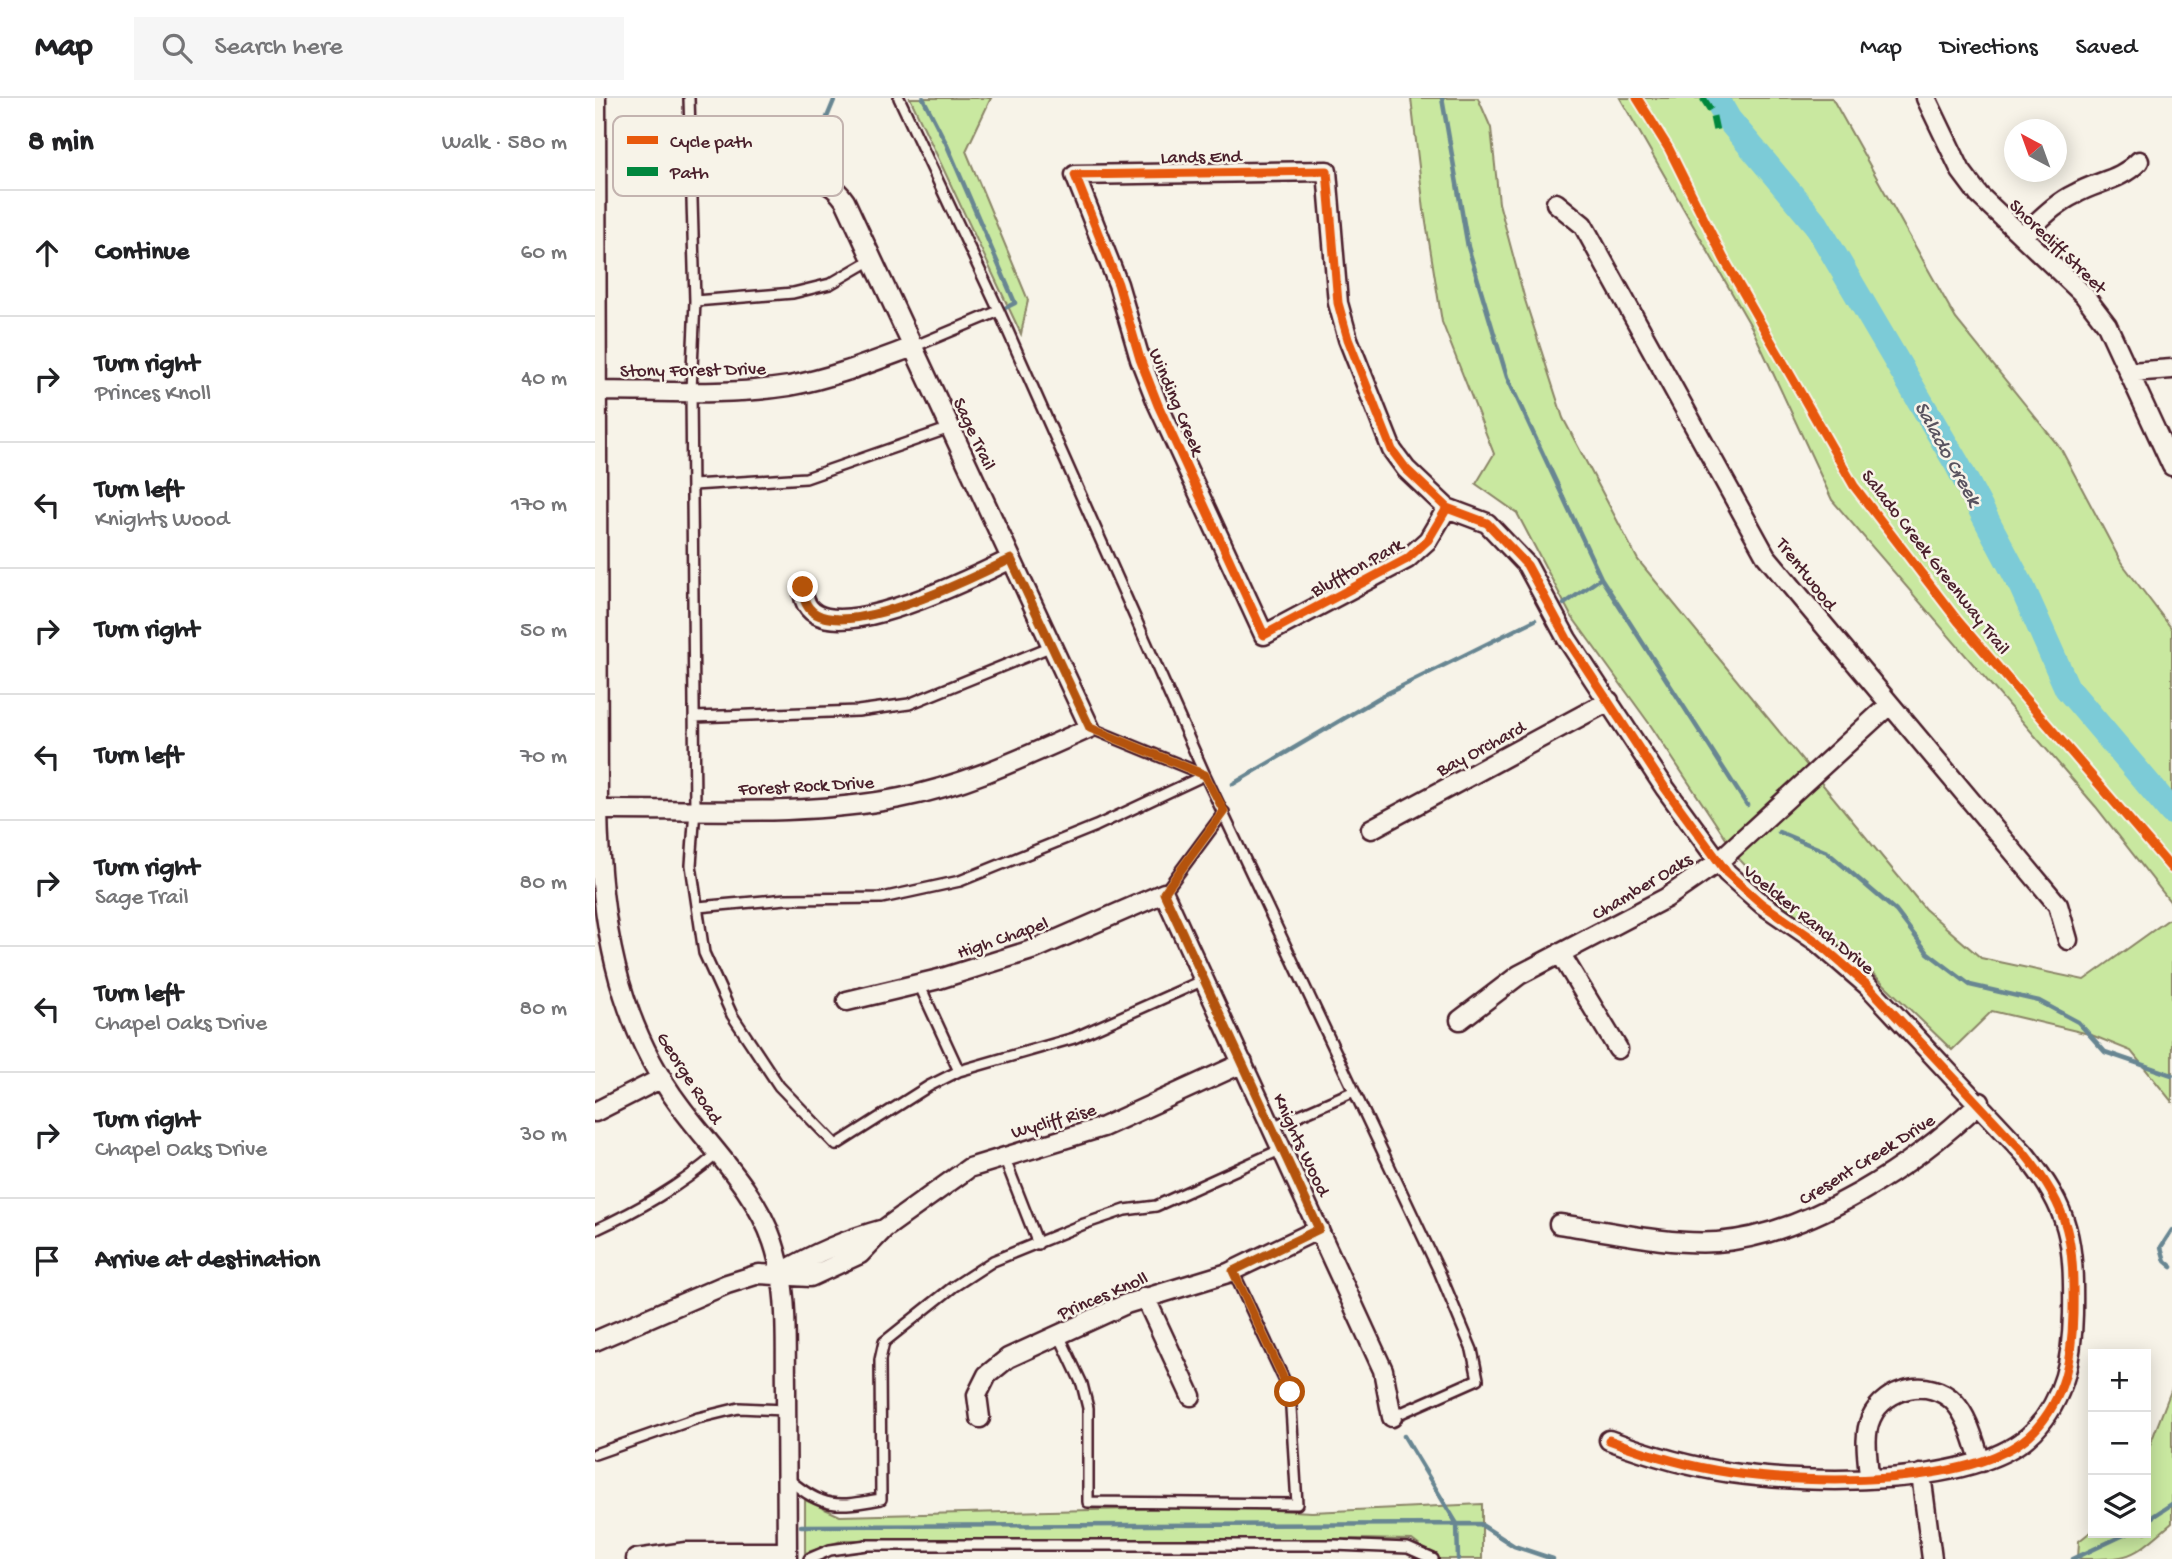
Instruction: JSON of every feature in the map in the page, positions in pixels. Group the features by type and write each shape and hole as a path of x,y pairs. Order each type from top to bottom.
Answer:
{"street":[{"name":"George Road","path":"596,98 597,810 599,867 607,936 634,1025 661,1078 764,1221 781,1273 785,1302 787,1556"},
{"name":"Shorecliff Street","path":"1926,98 1969,184 2084,295 2107,325 2172,466"},
{"path":"2022,236 2061,202 2087,188 2115,180 2139,161"},
{"name":"Lands End","path":"1075,176 1327,171"},
{"name":"Voelcker Ranch Drive","path":"1327,171 1338,303 1348,339 1392,450 1406,469 1447,508 1487,523 1519,554 1567,639 1718,862 1762,904 1816,941 1868,986 1980,1102 2046,1181 2063,1210 2073,1263 2072,1353 2056,1402 2025,1439 2003,1453 1981,1462 1921,1475 1784,1479 1730,1473 1679,1463 1609,1440"},
{"name":"Winding Creek","path":"1075,176 1118,284 1140,359 1264,635"},
{"name":"Sage Trail","path":"841,196 1090,728"},
{"name":"Trentwood","path":"1556,203 1583,225 1766,556 2059,905 2068,940"},
{"name":"Stony Forest Drive","path":"596,391 746,391 790,385 833,376 913,347"},
{"path":"2130,372 2172,369"},
{"name":"Bluffton Park","path":"1264,635 1417,552 1428,540 1447,508"},
{"path":"803,587 803,596 810,609 831,618 849,619 922,600 1011,559"},
{"name":"Bay Orchard","path":"1371,829 1609,701"},
{"name":"Chamber Oaks","path":"1460,1020 1492,993 1560,953 1589,941 1666,898 1718,862 1889,705"},
{"name":"Forest Rock Drive","path":"597,810 847,807 901,798 967,779 1090,728"},
{"name":"Knights Wood","path":"1164,893 1383,1370 1392,1417"},
{"name":"High Chapel","path":"847,1001 919,984 1035,949 1164,893"},
{"path":"1560,953 1618,1049"},
{"name":"Wycliff Rise","path":"781,1273 807,1257 857,1236 884,1229 946,1181 969,1168 1134,1115 1243,1063"},
{"path":"595,1112 661,1078"},
{"name":"Cresent Creek Drive","path":"1559,1224 1693,1242 1768,1234 1800,1224 1849,1198 1938,1141 1980,1102"},
{"name":"Princes Knoll","path":"980,1418 977,1395 987,1375 1008,1358 1145,1297 1233,1271 1319,1229"},
{"path":"595,1341 706,1290 759,1274 781,1273"},
{"path":"1145,1297 1191,1396"},
{"path":"1868,1477 1867,1435 1871,1418 1892,1395 1919,1388 1933,1389 1954,1402 1968,1426 1981,1462"},
{"path":"1921,1475 1932,1559"},
{"path":"636,1559 787,1556"}],"lane":[{"path":"689,98 690,116"},
{"path":"899,98 999,311 1205,775 1439,1271 1472,1350 1478,1379 1392,1417"},
{"path":"692,196 695,301 691,391 695,809 691,865 704,953 732,1015 779,1086 836,1145 929,1086 959,1071 1074,1038 1204,980"},
{"path":"695,301 793,293 830,284 873,259"},
{"path":"913,347 999,311"},
{"path":"693,485 806,478 950,428"},
{"path":"694,717 858,712 909,704 1052,646"},
{"path":"1090,728 1205,775"},
{"path":"698,907 786,899 882,898 961,881 1096,826 1205,775"},
{"path":"1164,893 1224,811"},
{"path":"919,984 959,1071"},
{"path":"1272,1127 1352,1091"},
{"path":"786,1478 811,1499 843,1506 881,1499 880,1360 884,1342 953,1287 993,1261 1125,1210 1156,1206 1282,1149"},
{"path":"595,1230 646,1206 687,1180 716,1154"},
{"path":"1004,1155 1038,1244"},
{"path":"1059,1335 1081,1384 1088,1408 1088,1502 1297,1503 1290,1392 1233,1271"},
{"path":"595,1454 698,1418 739,1408 786,1410"},
{"path":"809,1559 830,1550 867,1545 1333,1545 1408,1548 1433,1559"}],"green space":[{"path":"910,98 991,98 966,151 1028,300 1021,334"},
{"path":"1411,98 1478,98 1491,128 1499,203 1525,300 1563,418 1638,560 1925,909 1981,958 2084,980 2172,917 2172,1102 2131,1051 2089,1034 1992,1011 1952,1050 1862,963 1781,904 1740,860 1651,726 1570,614 1517,513 1476,484 1494,454 1442,322 1424,210"},
{"path":"1620,98 1832,98 1956,319 2061,449 2121,562 2172,629 2172,904 2096,807 1832,500 1752,328"},
{"path":"2172,1388 2172,1523 2139,1550 2130,1554 2121,1557 2078,1559 2079,1541 2088,1534 2088,1538 2151,1538 2151,1442"},
{"path":"805,1500 840,1516 1215,1507 1312,1512 1482,1504 1482,1559 1437,1559 1412,1540 1357,1539 844,1540 805,1553"}],"waterway":[{"path":"828,116 835,98"},
{"path":"923,98 946,143 1015,303 999,311"},
{"path":"1442,98 1468,247 1507,377 1601,578 1747,805"},
{"name":"Salado Creek","path":"1716,98 1728,119 1816,224 1957,464 2022,587 2067,688 2172,812"},
{"path":"1564,604 1601,578"},
{"path":"1233,784 1382,696 1535,620"},
{"path":"1779,832 1827,852 1896,911 1928,953 1970,985 2039,1001 2078,1022 2105,1052 2172,1075"},
{"path":"2172,1230 2161,1247 2165,1261 2172,1267"},
{"path":"1404,1436 1457,1524 1458,1559"},
{"path":"2151,1518 2172,1504"},
{"path":"801,1526 1480,1524 1514,1546 1553,1559"},
{"path":"2073,1559 2117,1538"}],"marked path":[{"path":"1703,98 1712,112 1716,131"}],"cycle path":[{"name":"Salado Creek Greenway Trail","path":"1637,98 1669,149 1724,259 1854,486 1958,621 2172,869"},
{"path":"1447,508 1428,540 1407,559 1264,635 1158,405 1140,359 1118,284 1075,175 1327,171 1338,303 1348,339 1392,450 1406,469 1447,508 1487,523 1527,565 1567,639 1665,788 1727,873 1762,904 1816,941 1868,986 2024,1153 2052,1193 2060,1211 2066,1228 2072,1266 2071,1346 2065,1377 2045,1418 2034,1431 2008,1450 1974,1464 1934,1473 1890,1478 1803,1479 1764,1477 1701,1467 1609,1440"}],"route":[{"path":"803,587 803,596 810,609 831,618 849,619 878,614 922,600 1011,559 1090,728 1205,775 1224,811 1164,893 1319,1229 1233,1271 1290,1392"}]}
